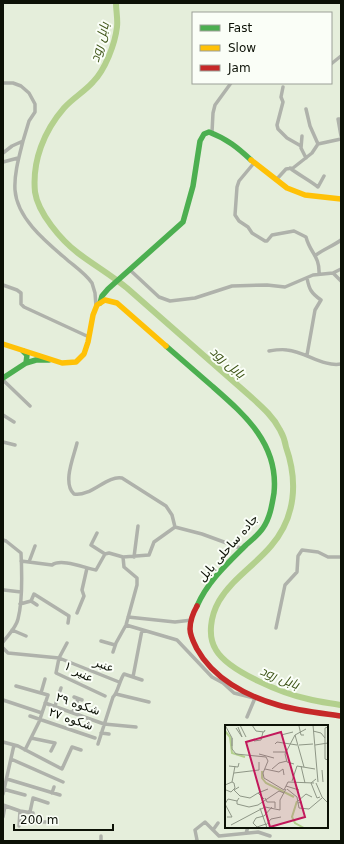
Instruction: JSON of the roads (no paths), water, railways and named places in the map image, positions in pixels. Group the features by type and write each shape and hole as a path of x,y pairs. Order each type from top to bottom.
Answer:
{"main road":[{"path":"3,344 43,358 66,363 78,360 86,350 93,313 100,303 102,296 183,222 193,186 200,141 204,134 212,132 236,145 254,163 287,188 305,195 341,200"},
{"name":"جاده ساحلی بابل","path":"100,303 109,300 117,303 236,408 258,433 264,444 274,476 275,489 273,505 263,528 211,581 193,615 190,629 199,655 217,675 255,698 288,708 341,716"},
{"path":"23,351 27,355 26,362"},
{"path":"3,379 26,362 36,360 53,360"}],"street":[{"path":"332,63 341,56"},
{"path":"3,83 13,83 20,86 29,93 35,104 35,112 29,121 18,158 15,190 19,204 31,226 44,240 92,283 95,293 96,307"},
{"path":"212,132 215,105 230,84"},
{"path":"283,86 281,97 283,102 277,125 278,129 288,138 301,146"},
{"path":"306,109 318,144"},
{"path":"276,180 286,169 293,168 312,153 318,144 341,138 338,119 341,119"},
{"path":"302,136 301,146 306,158"},
{"path":"3,153 12,146 23,141"},
{"path":"3,162 18,158"},
{"path":"254,163 239,181 237,187 236,215 239,221 265,241 268,241 272,235 294,231 306,237 320,266 319,274"},
{"path":"289,168 318,187 324,176"},
{"path":"316,255 323,249 341,240"},
{"path":"130,270 158,297 170,301 195,298 232,286 267,285 285,287 313,275 333,273 341,269"},
{"path":"333,273 341,281"},
{"path":"307,278 309,290 320,300 315,310 307,355"},
{"path":"3,285 18,290 20,293 21,304 24,307 89,337"},
{"path":"269,351 287,350 307,355 322,362 334,365 341,364"},
{"path":"3,379 30,406"},
{"path":"3,415 14,422"},
{"path":"3,442 16,445"},
{"path":"77,443 69,474 69,486 72,492 81,494 119,477 122,478 166,506 172,515 175,527"},
{"path":"134,557 138,526"},
{"path":"175,527 202,534 242,549"},
{"path":"97,533 91,545 105,554 109,553 134,557 149,555 154,542 175,527"},
{"path":"3,540 6,540 21,553 21,592 18,620 3,642"},
{"path":"29,562 35,546"},
{"path":"276,628 285,585 297,572 298,556 302,550 318,552 328,557 341,557"},
{"path":"21,561 52,564 55,562 68,563 96,570 105,554"},
{"path":"112,652 126,625 137,585 137,578 124,567 124,556"},
{"path":"77,613 84,596 82,590 87,568"},
{"path":"4,590 21,592"},
{"path":"31,601 34,594 69,616 68,623"},
{"path":"20,604 31,601 37,605"},
{"path":"128,617 175,622 192,620"},
{"path":"126,625 177,640 212,677 224,683 234,693 255,698 247,717"},
{"path":"12,630 26,636"},
{"path":"133,677 142,630"},
{"path":"101,640 115,645"},
{"path":"59,658 67,643"},
{"name":"عنبر","path":"3,648 8,652 59,658 119,682"},
{"name":"عنیر ۱","path":"59,658 56,673 106,696"},
{"path":"98,744 113,697 116,694 119,682 124,674 142,680"},
{"path":"41,693 46,679"},
{"path":"16,686 48,695 42,713 25,750"},
{"path":"55,706 61,688"},
{"path":"116,694 149,702"},
{"path":"73,712 80,700 74,697"},
{"path":"3,700 42,713"},
{"name":"شکوه ۲۹","path":"45,703 104,724 136,727"},
{"name":"شکوه ۲۷","path":"30,716 95,738"},
{"path":"101,733 109,734"},
{"path":"31,738 55,743 52,751"},
{"path":"3,742 25,750 62,769 72,747 81,750"},
{"path":"14,745 3,791 25,795"},
{"path":"11,759 63,782"},
{"path":"7,779 60,795"},
{"path":"52,793 54,786"},
{"path":"47,822 31,822 33,813 30,812 33,798 48,803"},
{"path":"3,817 4,806 20,811 30,812"},
{"path":"18,826 20,811"},
{"path":"204,817 205,822 219,836 258,832 270,836"},
{"path":"196,840 195,830 205,822"},
{"path":"213,830 218,823"},
{"path":"246,833 248,828"},
{"path":"100,841 101,836"}],"waterway":[{"name":"بابل رود","path":"116,3 116,34 112,49 102,71 86,89 67,104 45,137 35,169 35,192 37,200 51,226 71,248 127,288 258,404 277,425 284,440 292,473 293,486 290,511 286,523 271,546 230,586 219,601 211,626 213,644 216,650 232,666 258,681 298,696 316,701 341,705"}]}
